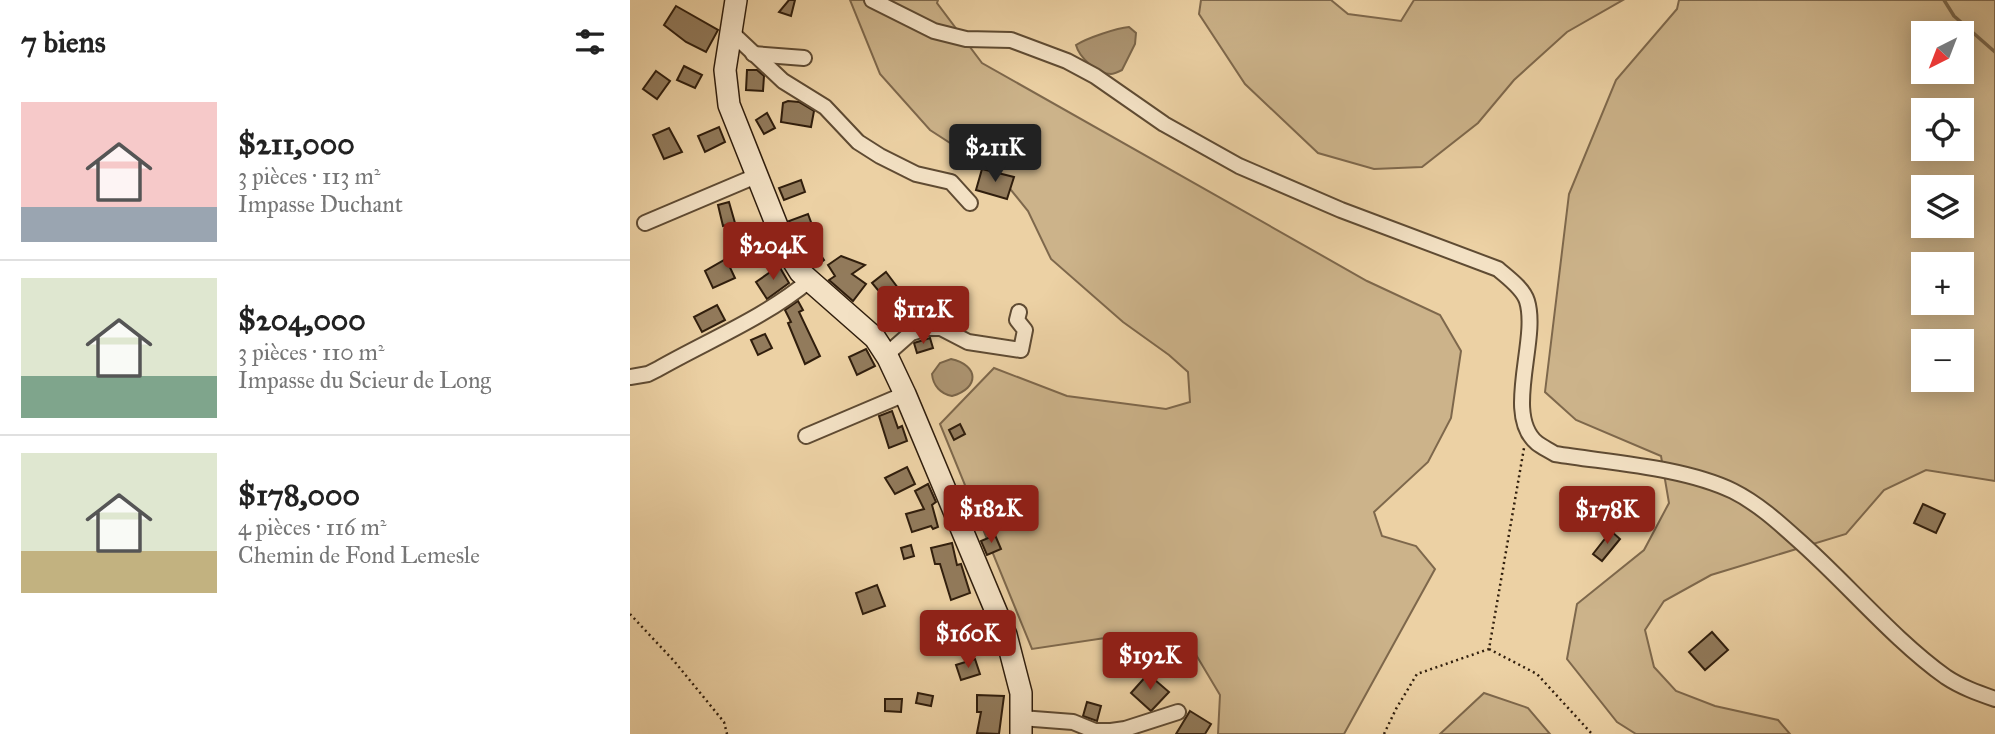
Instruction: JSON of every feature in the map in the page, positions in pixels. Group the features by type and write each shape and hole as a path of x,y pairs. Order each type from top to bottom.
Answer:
{"main road":[{"path":"736,0 725,70 729,104 756,176 787,251 800,272 875,338 905,394 1006,635 1021,693 1021,726"}],"street":[{"path":"872,0 934,31 966,39 1011,40 1067,61 1095,76 1164,124 1239,166 1340,210 1498,269 1527,299 1529,329 1521,415 1527,431 1536,442 1555,454 1697,477 1734,492 1765,511 1947,678 1995,699"},
{"path":"730,31 783,81 825,107 858,142 916,174 951,183 970,203"},
{"path":"753,54 804,58"},
{"path":"645,223 756,176"},
{"path":"630,377 648,374 765,312 783,302 810,280"},
{"path":"886,355 911,333 927,328 941,328 968,342 1021,350 1025,330 1017,320 1018,312"},
{"path":"806,436 905,394"},
{"path":"1021,726 1073,722 1095,730 1111,731 1178,712"}],"path":[{"path":"1489,649 1527,431"},
{"path":"630,614 716,712 724,722 727,734"},
{"path":"1384,734 1417,674 1489,649 1537,674 1592,734"}],"shaded area":[{"path":"850,0 938,0 937,3 982,63 1367,281 1440,315 1461,351 1451,418 1428,462 1374,512 1382,536 1416,546 1435,569 1344,734 1218,734 1220,695 1183,633 1125,635 1032,649 940,424 994,368 1067,396 1166,409 1190,402 1188,372 1123,322 1051,259 1028,211 998,174 930,130 880,74"},
{"path":"1201,0 1331,0 1348,14 1401,21 1414,0 1623,0 1567,32 1514,80 1478,123 1422,167 1374,169 1318,153 1245,84 1199,14"},
{"path":"1679,0 1995,0 1995,481 1926,470 1884,490 1846,534 1711,575 1664,601 1645,630 1654,667 1676,691 1715,706 1778,720 1790,734 1636,734 1617,722 1567,659 1577,604 1644,550 1669,503 1661,456 1576,420 1545,392 1569,194 1616,80 1677,9"},
{"path":"1129,27 1136,33 1135,44 1120,71 1111,74 1100,71 1089,64 1076,45 1110,31"},
{"path":"951,359 967,366 972,377 968,388 952,396 938,389 932,374 940,363"},
{"path":"1484,693 1528,708 1550,734 1440,734"}],"building":[{"path":"789,0 795,0 791,16 779,12"},
{"path":"676,6 718,30 706,52 686,42 664,25"},
{"path":"684,66 702,75 695,88 677,80"},
{"path":"747,70 757,70 764,76 763,91 746,90"},
{"path":"656,71 670,81 657,99 643,89"},
{"path":"799,102 814,111 811,127 781,122 783,103"},
{"path":"767,113 775,128 764,134 756,120"},
{"path":"719,127 725,142 705,152 698,136"},
{"path":"669,128 682,152 664,159 653,135"},
{"path":"982,169 1014,177 1007,199 976,190"},
{"path":"801,180 805,192 784,200 779,188"},
{"path":"729,202 735,223 723,226 718,205"},
{"path":"808,214 815,233 808,236 824,260 815,267 799,245 789,221"},
{"path":"841,256 865,265 852,274 866,284 853,301 829,280 835,276 828,265"},
{"path":"726,259 735,278 713,288 705,271"},
{"path":"779,266 789,283 767,299 756,282"},
{"path":"886,272 898,288 893,291 915,311 903,324 899,324 888,313 893,308 872,283"},
{"path":"798,301 803,310 799,312 820,356 805,364 785,310"},
{"path":"717,305 725,320 702,332 694,317"},
{"path":"765,334 772,348 758,355 751,340"},
{"path":"930,338 933,348 917,353 914,343"},
{"path":"866,349 875,366 857,375 849,357"},
{"path":"892,411 898,428 902,426 907,441 889,448 879,416"},
{"path":"960,424 965,434 954,440 949,430"},
{"path":"907,467 915,484 895,494 885,478"},
{"path":"928,484 936,502 932,505 938,527 933,529 931,526 912,532 906,514 924,509 915,491"},
{"path":"1923,504 1945,514 1936,533 1914,523"},
{"path":"983,505 986,516 977,519 973,508"},
{"path":"1611,531 1620,539 1602,561 1593,554"},
{"path":"995,535 1001,549 987,555 981,541"},
{"path":"952,543 957,565 961,564 970,593 951,600 940,564 935,564 931,548"},
{"path":"911,545 914,556 904,559 901,548"},
{"path":"877,585 885,606 863,614 856,593"},
{"path":"955,618 960,646 934,651 930,624"},
{"path":"1712,632 1728,650 1705,670 1689,652"},
{"path":"975,659 980,674 961,680 956,665"},
{"path":"1148,674 1169,692 1151,711 1131,693"},
{"path":"918,693 933,696 931,706 916,703"},
{"path":"977,695 1004,696 999,734 977,733 981,712 977,712"},
{"path":"885,699 902,699 901,712 885,711"},
{"path":"1087,702 1101,706 1097,721 1083,716"},
{"path":"1190,711 1211,724 1205,734 1176,734"}],"waterway":[{"path":"1944,0 1954,16 1995,52"}]}
